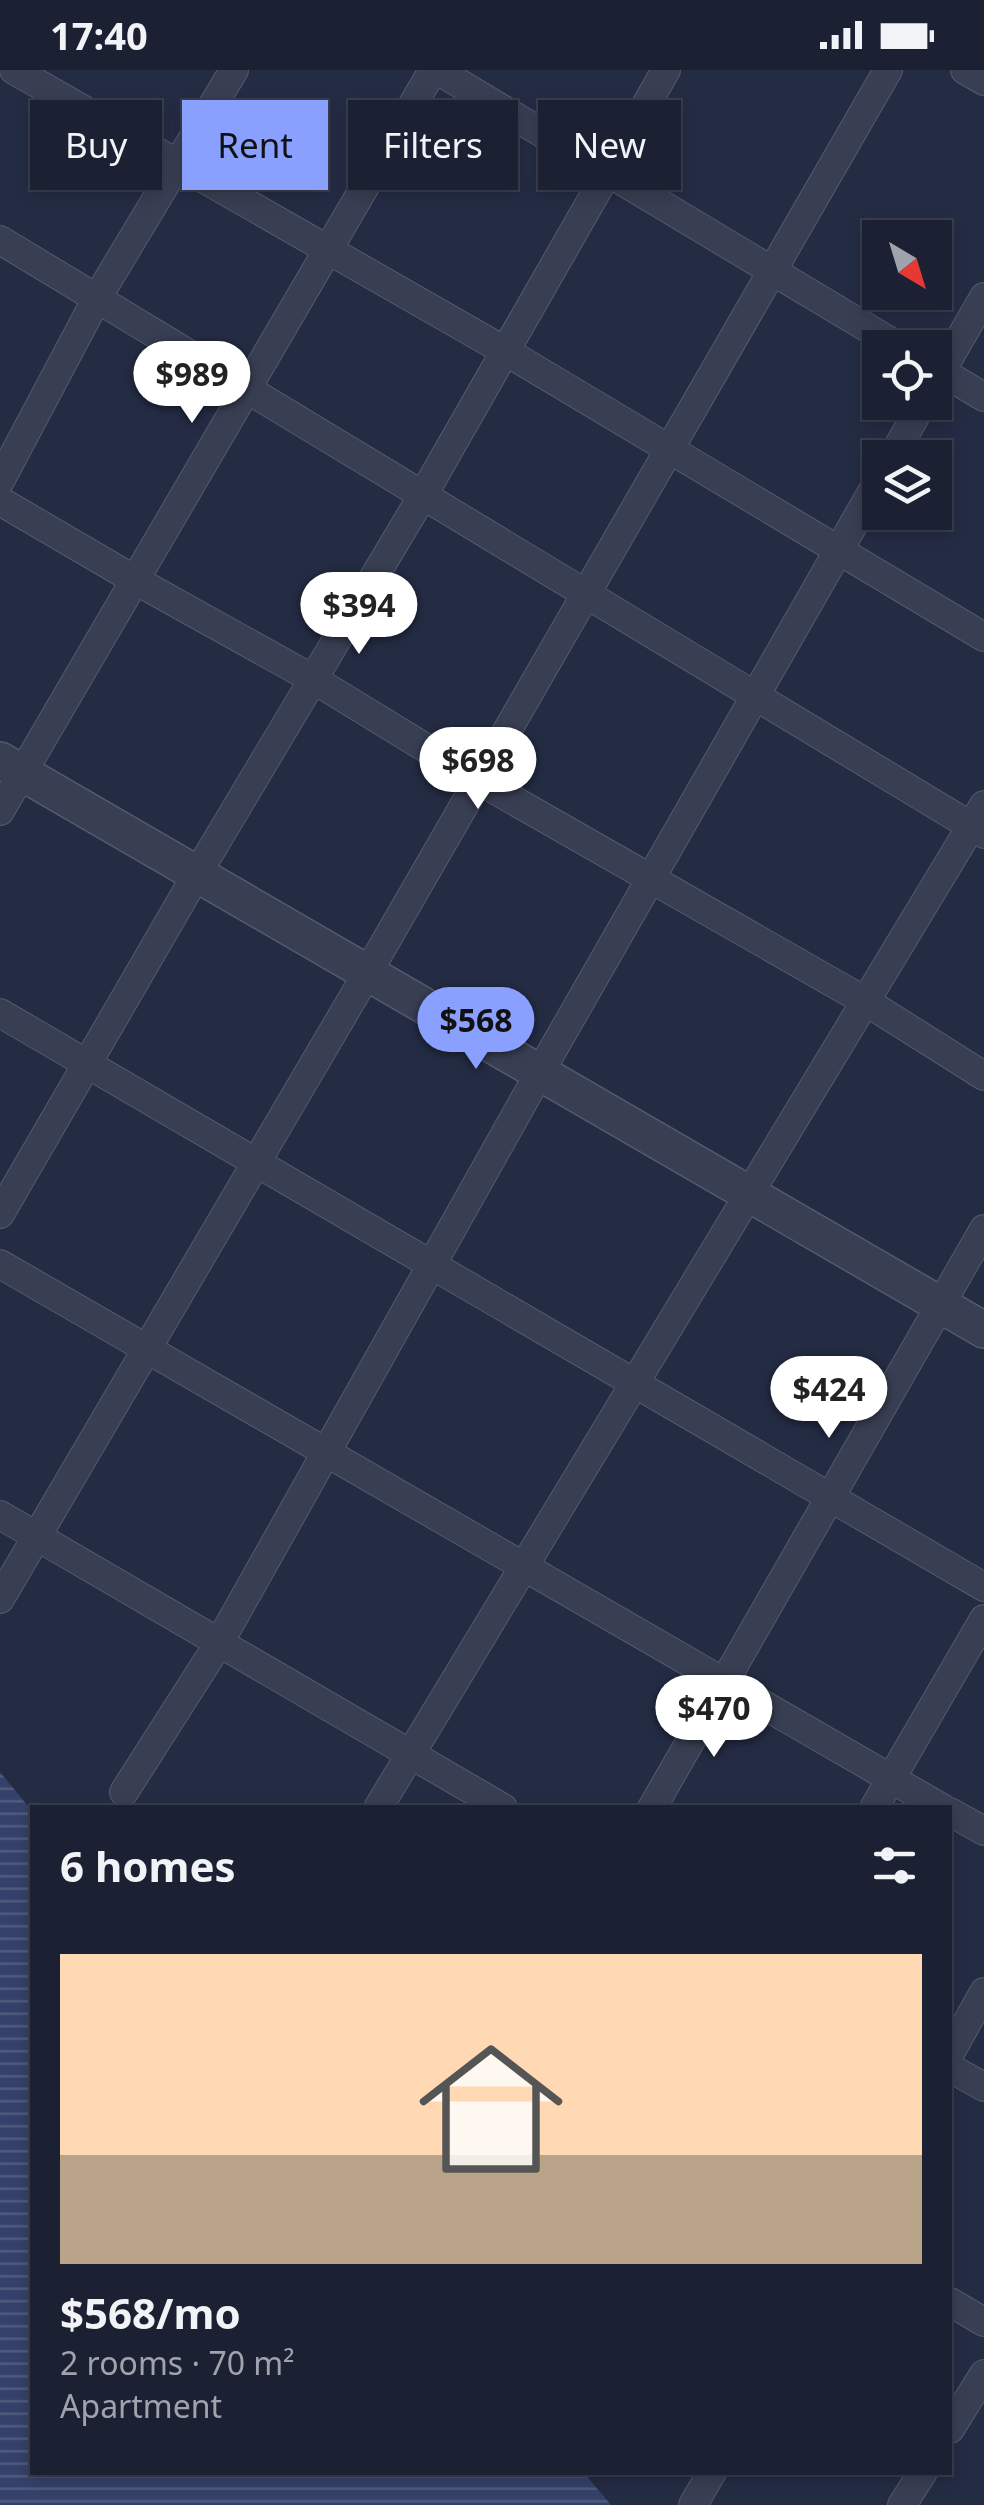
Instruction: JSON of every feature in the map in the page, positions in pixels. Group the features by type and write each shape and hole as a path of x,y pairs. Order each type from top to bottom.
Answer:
{"street":[{"path":"14,70 506,351 984,636"},
{"path":"0,482 97,298 234,70"},
{"path":"0,810 11,766 135,580 435,70 538,132"},
{"path":"649,100 666,70"},
{"path":"0,1598 368,972 888,70"},
{"path":"965,70 984,81"},
{"path":"0,1214 196,874 423,495 597,190"},
{"path":"636,190 871,330"},
{"path":"1,243 756,696 980,822 866,1001 380,1805"},
{"path":"952,349 984,297"},
{"path":"952,381 984,397"},
{"path":"0,501 866,1001 984,1076"},
{"path":"124,1792 220,1643 540,1072 862,510"},
{"path":"11,766 984,1330"},
{"path":"0,1013 984,1588"},
{"path":"654,1805 984,1229"},
{"path":"0,1264 937,1805"},
{"path":"0,1515 497,1805"},
{"path":"876,1805 984,1619"},
{"path":"952,1813 984,1832"},
{"path":"952,2049 984,1992"},
{"path":"952,2069 984,2088"},
{"path":"952,2303 984,2322"},
{"path":"952,2426 984,2374"},
{"path":"693,2505 710,2475"},
{"path":"902,2505 921,2475"}],"water":[{"path":"0,1772 30,1809 30,2475 586,2475 611,2505 0,2505"}]}
